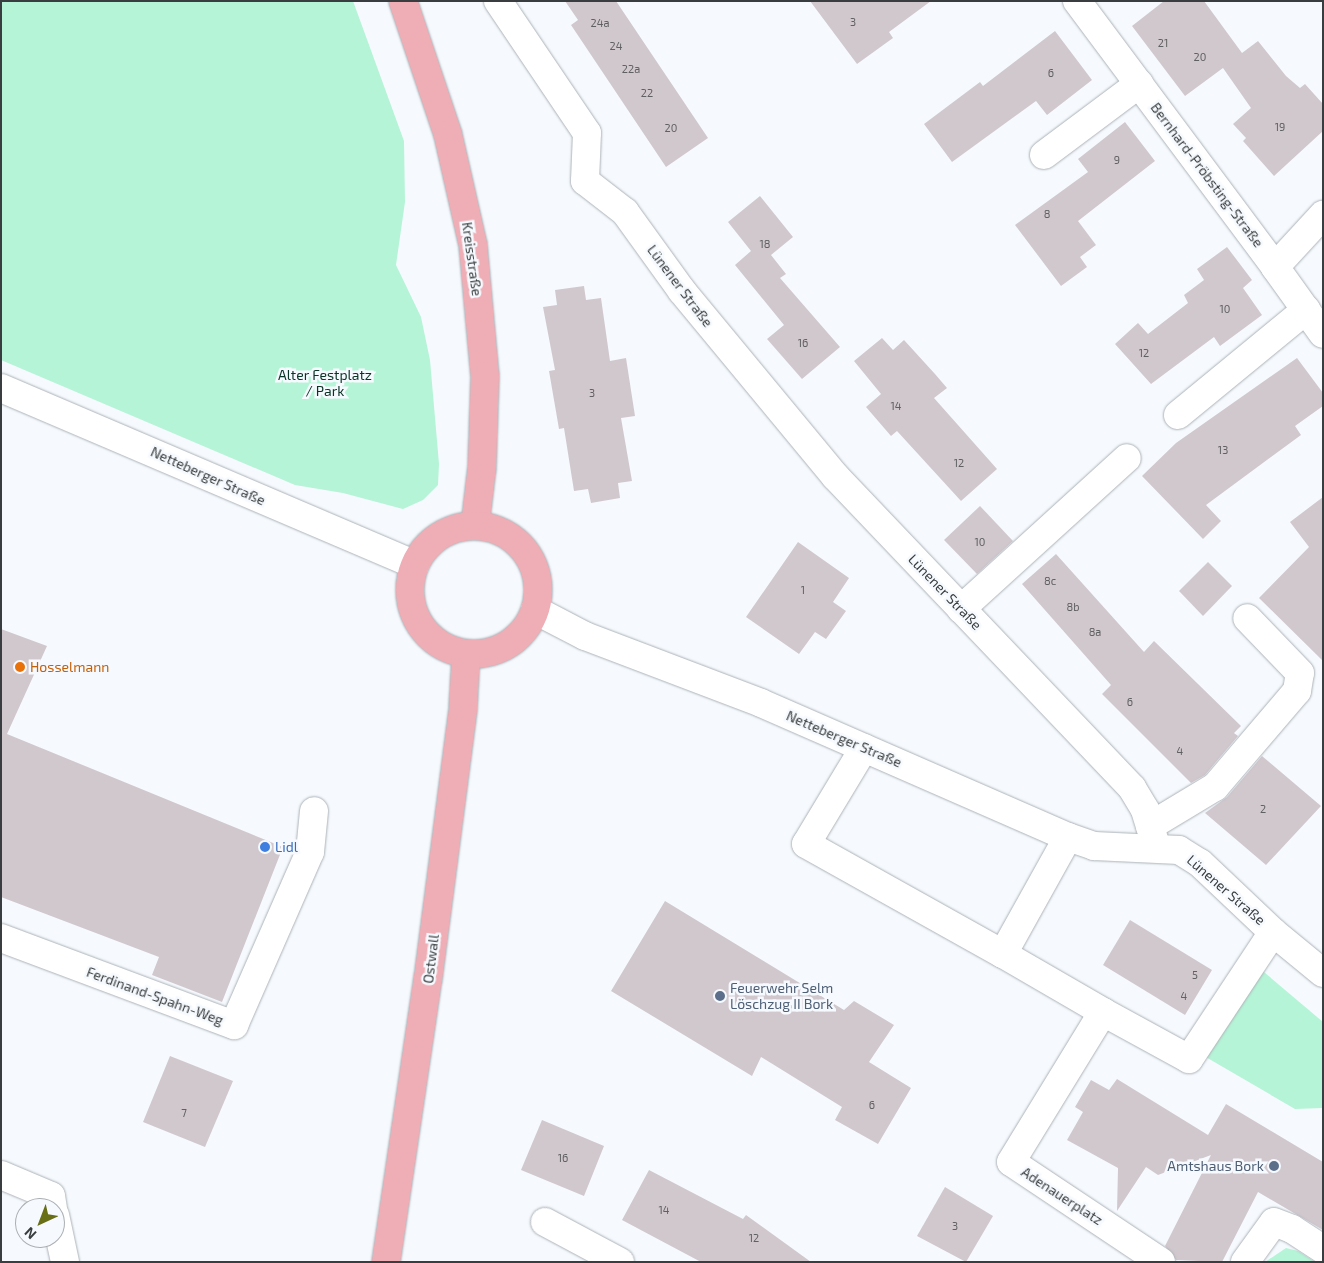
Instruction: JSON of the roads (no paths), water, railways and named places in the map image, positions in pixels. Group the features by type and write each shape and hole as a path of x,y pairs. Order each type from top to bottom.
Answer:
{"main road":[{"name":"Kreisstraße","path":"402,1 448,135 473,245 485,376 482,467 475,526"},
{"path":"475,526 494,530 512,539 526,553 535,571 538,591 535,610 525,630 508,645 488,653 466,654 443,647 431,637 413,612 408,589 415,565 424,549 439,536 456,528 475,526"},
{"name":"Ostwall","path":"386,1262 428,978 463,708 466,654"}],"street":[{"name":"Lünener Straße","path":"498,1 587,133 585,181 625,212 682,292 756,384 835,476 1132,788 1153,836 1200,863 1273,932 1323,973"},
{"name":"Bernhard-Pröbsting-Straße","path":"1080,2 1138,84 1323,334"},
{"path":"1044,155 1138,84"},
{"path":"1275,267 1323,215"},
{"path":"1178,414 1306,310"},
{"name":"Netteberger Straße","path":"1,388 415,565"},
{"path":"961,609 1127,458"},
{"name":"Netteberger Straße","path":"535,610 585,636 761,703 1068,837 1094,846 1135,850 1153,836"},
{"path":"1153,836 1215,787 1297,691 1300,673 1247,618"},
{"path":"864,748 806,844 1189,1059 1273,932"},
{"name":"Ferdinand-Spahn-Weg","path":"1,938 234,1025 310,852 314,811"},
{"path":"1003,954 1068,837"},
{"name":"Adenauerplatz","path":"1103,1012 1011,1162 1161,1262"},
{"path":"1,1175 51,1196 52,1198"},
{"path":"545,1222 620,1262"},
{"path":"1245,1262 1260,1237 1274,1222 1292,1228 1323,1249"},
{"path":"62,1248 65,1262"}],"place":[{"name":"Hosselmann","path":"20,667"},
{"name":"Lidl","path":"265,847"},
{"name":"Feuerwehr Selm Löschzug II Bork","path":"720,996"},
{"name":"Amtshaus Bork","path":"1274,1166"}],"park label":[{"name":"Alter Festplatz / Park","path":"325,384"}]}
